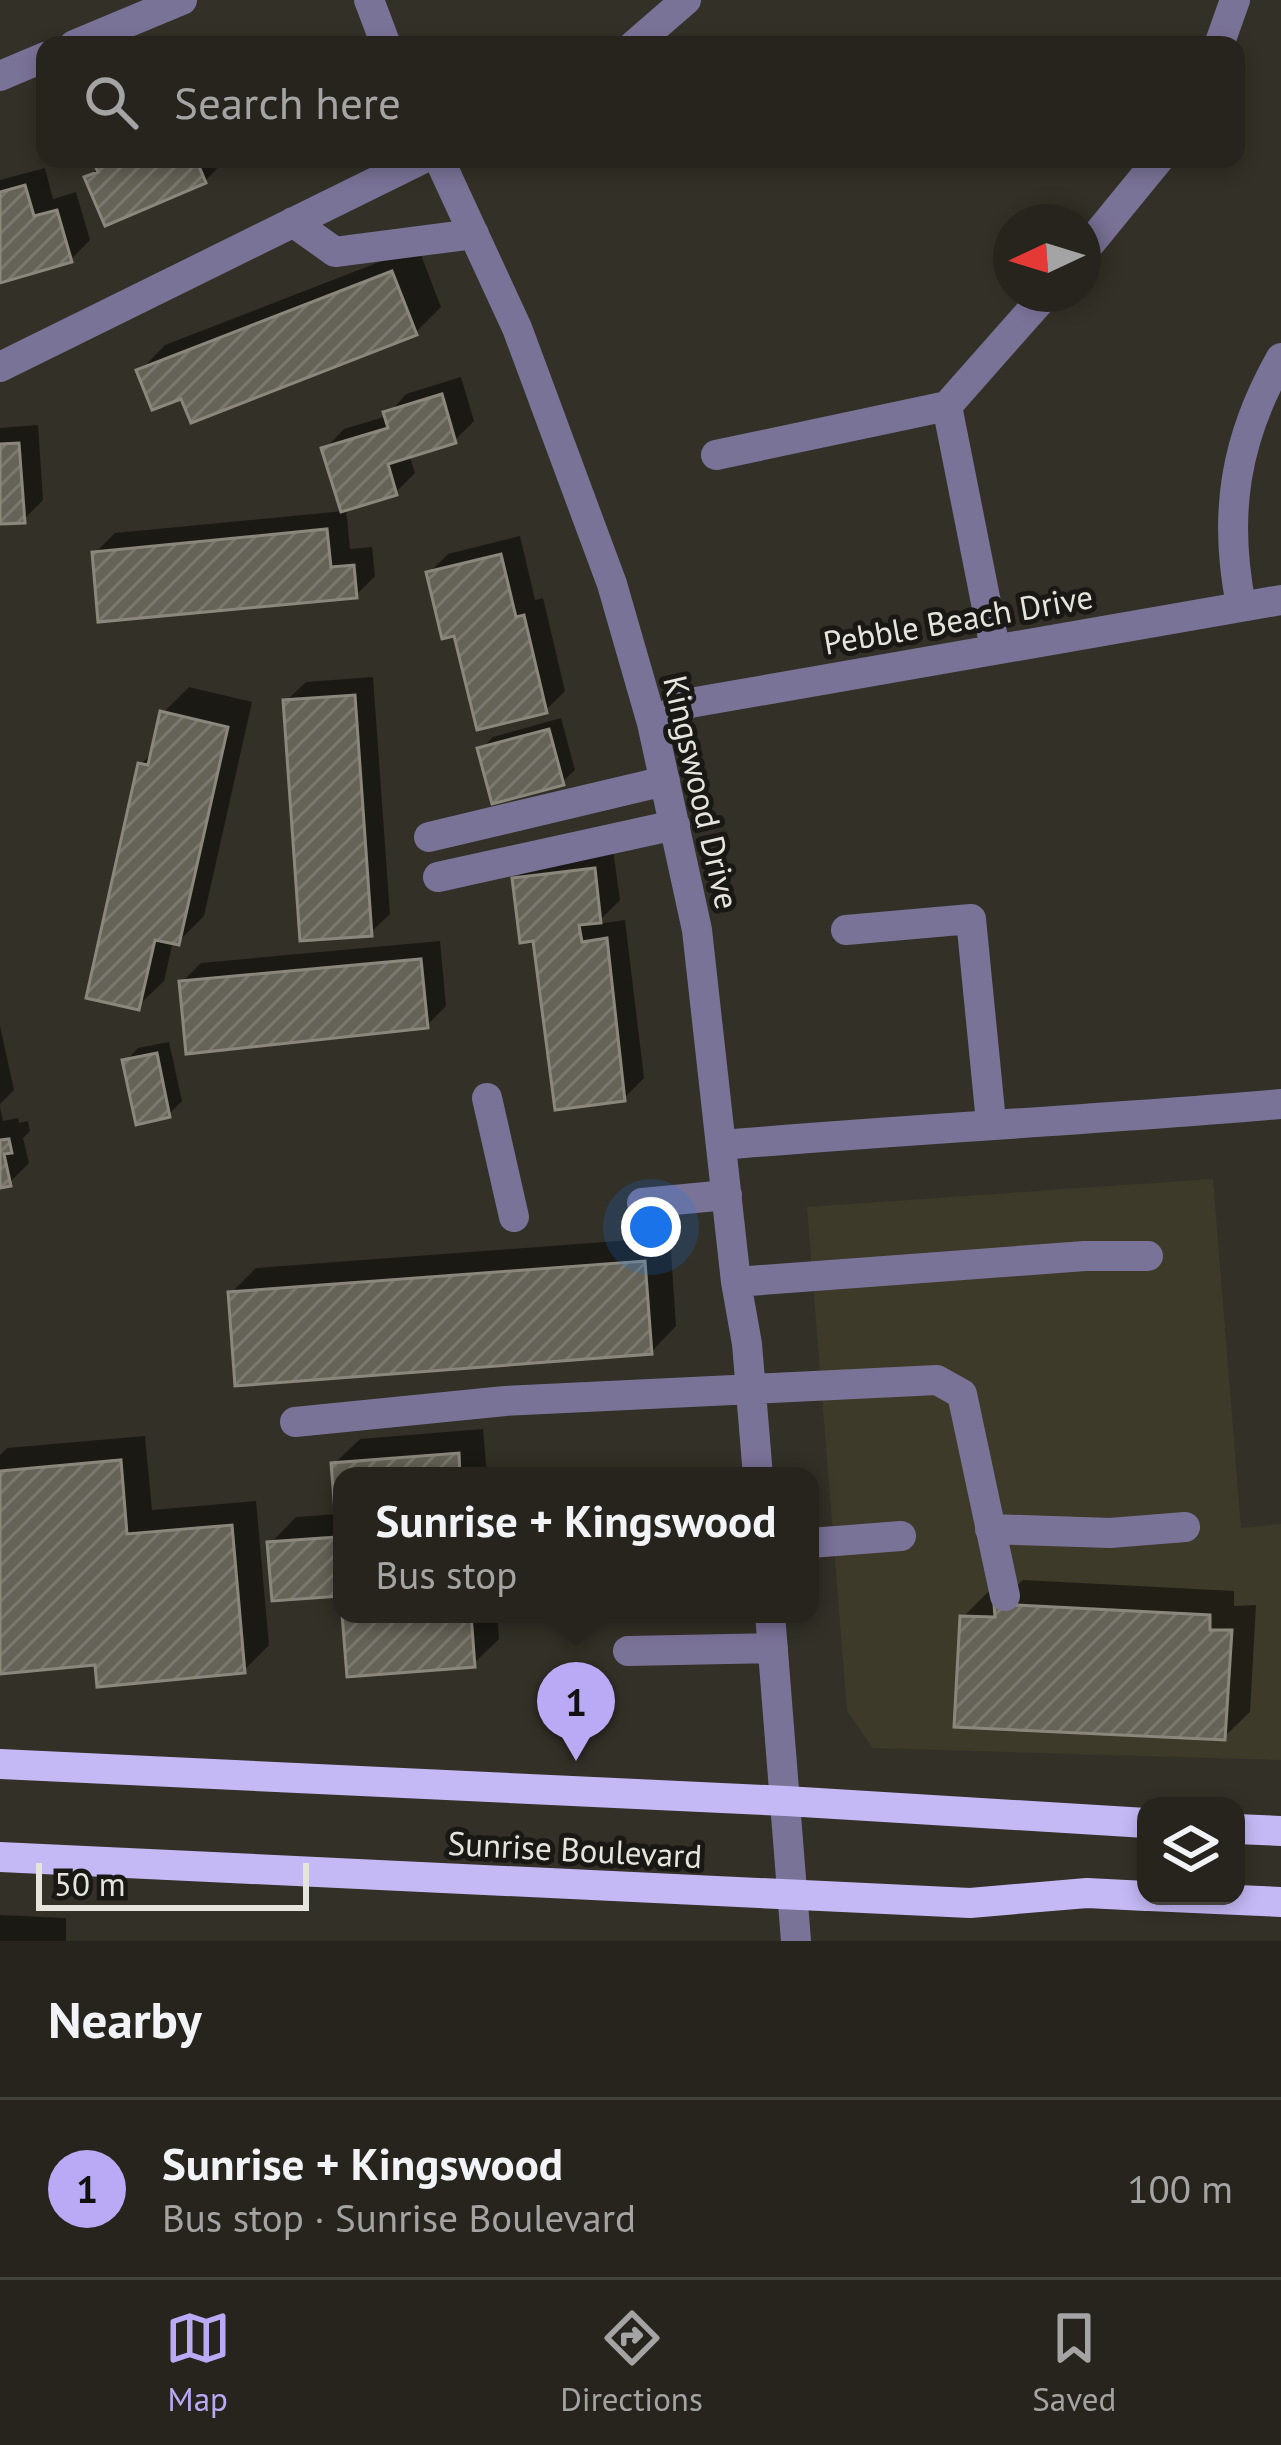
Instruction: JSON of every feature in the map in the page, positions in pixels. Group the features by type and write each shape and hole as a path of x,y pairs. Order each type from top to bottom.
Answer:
{"main road":[{"name":"Sunrise Boulevard","path":"0,1764 1137,1822"},
{"path":"1245,1829 1281,1831"},
{"name":"Sunrise Boulevard","path":"0,1857 970,1904 1087,1893 1137,1895"},
{"name":"Sunrise Boulevard","path":"1245,1901 1281,1903"}],"street":[{"path":"96,36 182,0"},
{"path":"369,0 383,36"},
{"path":"644,36 686,0"},
{"path":"1222,36 1235,0"},
{"path":"0,76 36,61"},
{"path":"0,367 404,168"},
{"name":"Kingswood Drive","path":"443,168 518,328 612,584 652,723 697,930 757,1467"},
{"path":"1101,230 1152,168"},
{"path":"293,223 335,252 474,234"},
{"path":"716,454 947,406 1030,312"},
{"path":"1240,605 1231,556 1240,454 1257,404 1281,358"},
{"path":"947,406 995,648"},
{"name":"Pebble Beach Drive","path":"652,723 690,703 1281,600"},
{"path":"429,837 665,782"},
{"path":"438,877 675,825"},
{"path":"846,930 971,919 991,1122"},
{"path":"487,1098 514,1217"},
{"path":"722,1145 1281,1104"},
{"path":"642,1203 727,1195"},
{"path":"736,1282 1085,1256 1148,1256"},
{"path":"296,1422 505,1401 937,1380 962,1394 1005,1596"},
{"path":"990,1529 1110,1533 1184,1527"},
{"path":"819,1542 901,1536"},
{"path":"771,1623 796,1941"},
{"path":"628,1652 772,1648"}],"shaded area":[{"path":"1213,1179 1241,1528 1281,1524 1281,1760 873,1748 847,1711 807,1207"}],"building":[{"path":"96,168 200,168 206,183 105,226 84,177 98,172"},
{"path":"25,185 34,216 57,210 72,262 0,283 0,192"},
{"path":"392,271 417,335 191,423 181,399 152,410 136,370"},
{"path":"442,394 456,443 388,464 397,495 341,512 321,448 388,428 383,412"},
{"path":"19,443 25,523 0,524 0,444"},
{"path":"327,529 331,567 354,565 357,598 98,622 92,552"},
{"path":"501,554 516,617 524,615 547,713 477,730 454,636 442,639 426,572"},
{"path":"355,695 372,936 300,941 283,700"},
{"path":"160,711 228,727 179,945 155,940 139,1010 86,998 138,763 148,765"},
{"path":"549,729 564,785 492,804 477,748"},
{"path":"595,868 601,923 579,925 582,942 607,938 625,1101 555,1110 533,941 520,943 512,878"},
{"path":"421,959 428,1028 186,1054 179,981"},
{"path":"157,1053 170,1117 136,1125 122,1060"},
{"path":"9,1139 12,1153 4,1154 11,1186 0,1188 0,1140"},
{"path":"645,1261 652,1354 235,1386 228,1292"},
{"path":"459,1453 460,1467 333,1467 333,1488 331,1463"},
{"path":"121,1460 127,1534 232,1525 245,1673 97,1687 95,1665 0,1674 0,1471"},
{"path":"333,1537 333,1597 272,1601 267,1542"},
{"path":"994,1604 1210,1615 1210,1630 1232,1630 1225,1740 954,1727 960,1616 995,1617"},
{"path":"343,1623 472,1623 475,1667 347,1677"}],"place":[{"name":"Sunrise + Kingswood","path":"576,1761"}]}
